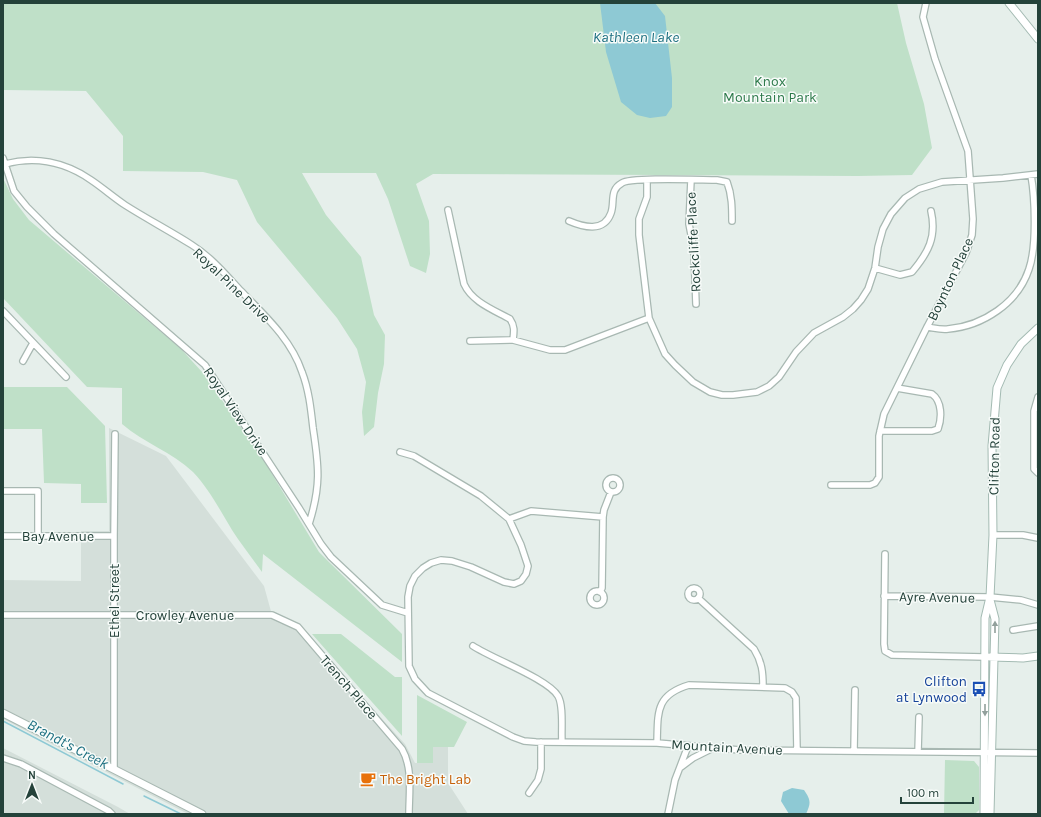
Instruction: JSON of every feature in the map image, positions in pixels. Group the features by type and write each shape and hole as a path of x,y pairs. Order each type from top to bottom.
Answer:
{"main road":[{"path":"1009,3 1038,39"},
{"name":"Clifton Road","path":"990,814 985,657 986,618 990,598 993,535 992,446 996,388 1007,365 1021,344 1038,328"},
{"name":"Clifton Road","path":"984,814 995,658 995,619 990,598"},
{"path":"985,657 1023,658 1038,656"},
{"path":"3,713 202,814"}],"street":[{"name":"Boynton Place","path":"831,485 870,485 875,483 879,477 880,431 884,414 966,253 972,235 974,219 968,151 935,59 923,17 926,3"},
{"name":"Royal Pine Drive","path":"4,161 34,160 56,163 71,168 90,179 124,204 193,246 205,255 233,282 279,332 296,359 302,372 309,397 318,476 317,494 309,524"},
{"name":"Royal View Drive","path":"4,161 14,191 38,218 54,234 205,364 321,544 332,557 382,605 408,613"},
{"path":"648,180 647,197 639,219 639,235 649,318 665,354 675,365 699,385 710,392 722,395 757,392 769,386 779,377 796,352 814,333 831,324 853,309 868,289 875,268 878,247 883,229 891,214 905,198 919,189 942,182 1038,174"},
{"path":"927,327 947,330 980,321 1007,303 1018,289 1029,270 1033,255 1034,203 1031,175"},
{"name":"Rockcliffe Place","path":"691,180 690,224 694,250 696,304"},
{"path":"569,221 580,226 592,228 602,225 608,220 612,212 612,196 619,184 624,181 717,180 727,182 729,187 732,221"},
{"path":"448,210 466,288 473,297 510,319 513,323 514,330 513,340"},
{"path":"875,268 900,275 912,272 928,250 933,234 934,223 930,211"},
{"path":"3,311 66,377"},
{"path":"470,341 513,340 550,350 565,350 649,318"},
{"path":"23,361 33,342"},
{"path":"880,431 932,431 938,429 940,424 940,404 936,397 932,394 897,388"},
{"path":"1037,473 1034,469 1034,411 1038,397"},
{"name":"Ethel Street","path":"114,768 114,536 116,434"},
{"path":"400,452 414,456 481,496 509,519 531,511 603,517"},
{"path":"3,491 38,492 38,536"},
{"path":"600,592 602,588 603,517 611,492"},
{"name":"Mountain Avenue","path":"509,519 521,545 528,566 526,574 521,581 514,584 504,582 471,567 452,561 436,561 423,568 410,586 408,613 409,666 414,679 428,693 513,737 541,742 657,743 740,750 1038,753"},
{"path":"993,535 1023,535 1038,538"},
{"name":"Bay Avenue","path":"3,536 114,536"},
{"path":"885,554 884,644 886,651 892,655 985,657"},
{"name":"Ayre Avenue","path":"884,596 990,598 1021,600 1038,605"},
{"path":"698,598 754,649 760,658 763,668 763,687"},
{"name":"Crowley Avenue","path":"3,615 272,615"},
{"name":"Trench Place","path":"272,615 298,627 402,749 407,759 409,774 410,814"},
{"path":"1013,630 1038,626"},
{"path":"473,646 539,680 553,690 559,697 562,742"},
{"path":"657,743 658,715 664,699 676,689 689,685 785,688 792,692 796,698 797,750"},
{"path":"854,751 855,690"},
{"path":"918,752 919,717"},
{"path":"529,793 538,780 541,769 541,742"},
{"path":"668,814 675,780 688,746"},
{"path":"680,768 693,758 714,748"},
{"path":"3,758 21,764 109,810 112,814"}],"shaded area":[{"path":"109,428 166,456 264,586 272,615 298,627 405,744 415,763 433,763 433,747 448,747 448,783 468,814 188,814 3,719 3,580 81,581 81,531 109,531"},
{"path":"3,748 118,807 130,814 3,814"}],"green space":[{"name":"Knox Mountain Park","path":"3,3 897,3 906,43 924,104 932,148 912,175 433,174 416,184 429,221 430,254 426,273 410,266 388,199 376,173 302,173 326,215 361,257 374,315 385,335 384,364 378,393 374,427 364,436 362,412 366,382 357,349 337,318 257,222 237,180 203,172 123,171 123,136 86,91 3,90"},
{"path":"3,178 13,199 29,220 181,349 203,373 263,459 319,552 402,634 402,662 263,554 262,572 235,535 209,493 193,472 185,465 139,437 122,424 122,388 87,387 3,298"},
{"path":"3,387 67,387 105,426 107,503 81,503 81,484 44,483 42,429 3,429"},
{"path":"312,634 341,634 395,677 402,677 402,736"},
{"path":"417,695 467,722 454,747 433,747 433,763 417,763"},
{"path":"945,760 974,761 979,767 979,810 975,814 944,814"}],"water":[{"name":"Kathleen Lake","path":"600,3 655,3 665,16 672,78 672,107 666,116 650,118 637,115 621,102 606,52"},
{"path":"792,788 804,790 808,796 810,802 806,814 789,814 781,801 783,792"}],"waterway":[{"name":"Brandt's Creek","path":"3,721 123,784"},
{"name":"Brandt's Creek","path":"144,796 181,814"}],"place":[{"name":"Clifton at Lynwood","path":"979,689"},
{"name":"The Bright Lab","path":"368,779"}]}
